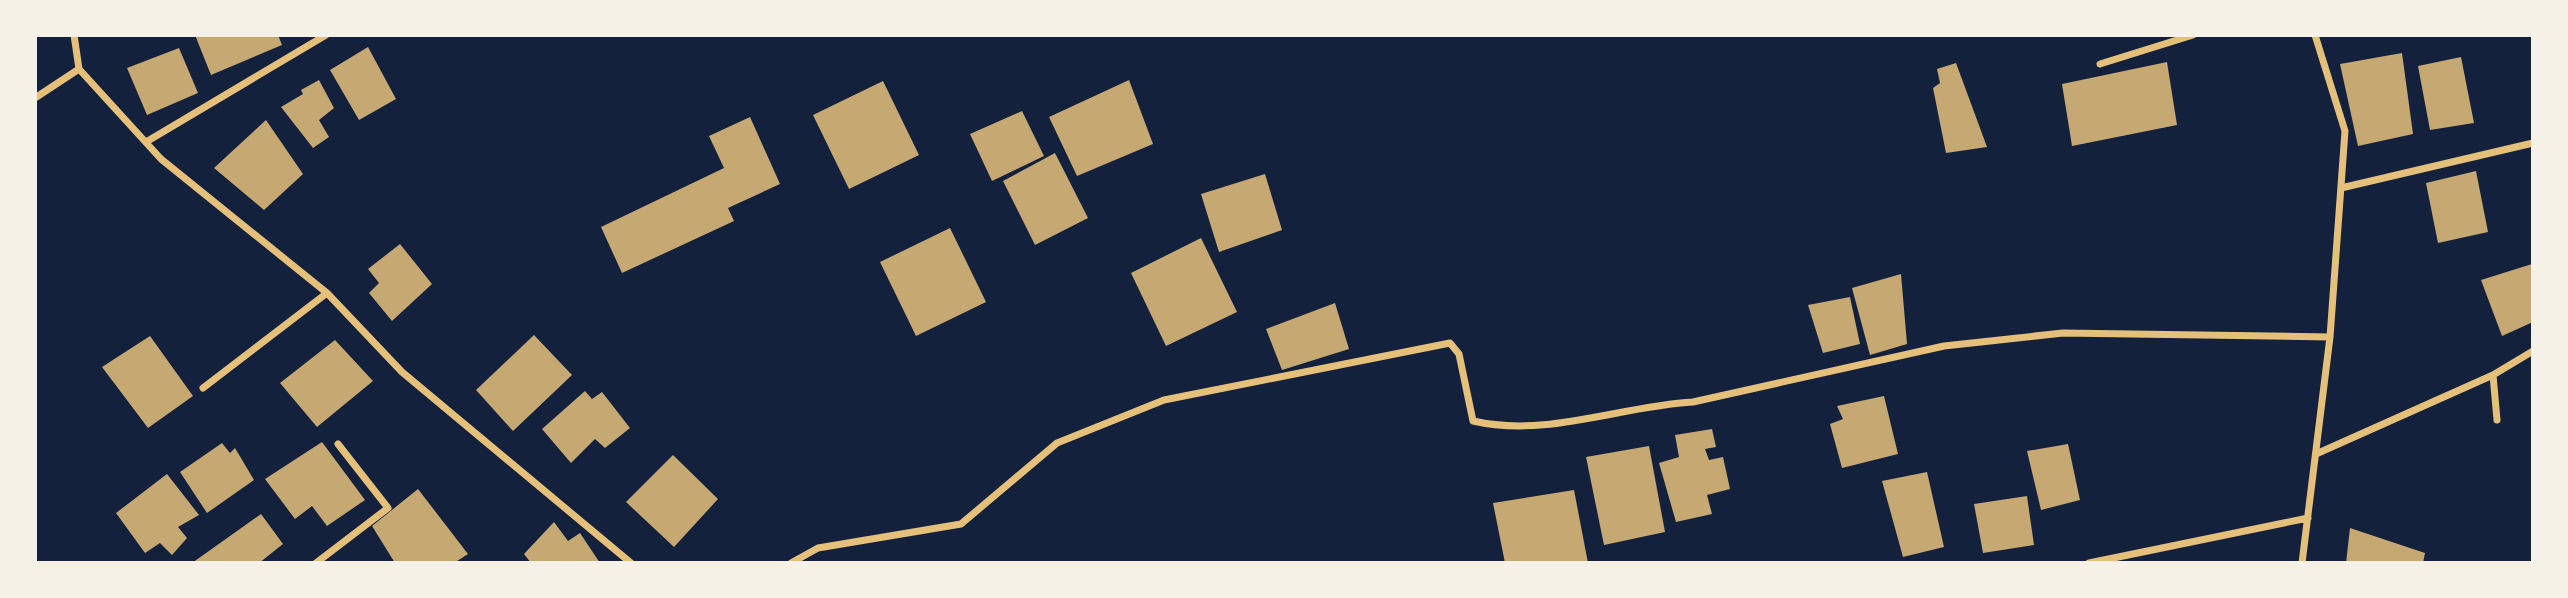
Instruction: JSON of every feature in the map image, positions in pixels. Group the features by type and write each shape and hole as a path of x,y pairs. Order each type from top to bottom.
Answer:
{"street":[{"path":"74,35 79,69 161,159 327,293 402,372 631,563"},
{"path":"146,142 326,35"},
{"path":"2100,64 2193,35"},
{"path":"2302,563 2330,337 2345,131 2315,35"},
{"path":"35,98 79,69"},
{"path":"2341,188 2533,143"},
{"path":"203,388 327,293"},
{"path":"791,563 818,548 961,524 1057,443 1164,400 1450,343 1459,354 1473,421 1502,428 1592,419 1671,403 1693,402 1944,346 2063,332 2330,337"},
{"path":"2316,454 2493,375 2533,351"},
{"path":"2493,375 2497,420"},
{"path":"316,563 388,508 338,444"},
{"path":"2090,563 2308,519"}],"building":[{"path":"195,35 278,35 282,45 211,75"},
{"path":"368,47 396,99 359,120 330,70"},
{"path":"179,48 198,93 147,115 127,68"},
{"path":"2402,53 2413,134 2358,146 2340,64"},
{"path":"2461,57 2474,123 2430,130 2418,66"},
{"path":"2167,62 2177,125 2072,146 2062,84"},
{"path":"1956,63 1987,147 1946,153 1933,88 1940,83 1937,69"},
{"path":"319,80 334,108 319,120 329,137 313,148 281,107 303,94 301,90"},
{"path":"1129,80 1153,144 1077,176 1049,117"},
{"path":"883,81 919,155 849,189 813,115"},
{"path":"1022,111 1044,156 992,181 970,134"},
{"path":"750,117 780,184 728,208 734,221 622,273 601,227 724,168 709,136"},
{"path":"266,120 303,174 264,210 214,168"},
{"path":"1055,153 1088,218 1035,245 1003,181"},
{"path":"2476,171 2488,232 2438,243 2426,183"},
{"path":"1265,174 1282,230 1219,252 1201,194"},
{"path":"950,228 986,302 916,336 880,262"},
{"path":"1201,238 1237,312 1166,346 1131,273"},
{"path":"400,244 432,284 392,321 369,293 379,283 368,269"},
{"path":"2532,264 2533,322 2502,336 2481,280"},
{"path":"1901,274 1907,344 1870,355 1852,288"},
{"path":"1850,297 1860,344 1823,353 1808,305"},
{"path":"1335,303 1349,349 1282,370 1266,329"},
{"path":"534,335 572,375 513,431 476,390"},
{"path":"150,336 193,396 148,428 102,367"},
{"path":"335,340 373,381 317,427 280,383"},
{"path":"585,391 592,399 602,392 630,428 605,448 595,439 571,463 542,429"},
{"path":"1884,396 1898,454 1842,468 1830,424 1843,419 1837,406"},
{"path":"1712,429 1716,447 1705,449 1709,460 1723,457 1730,489 1707,495 1712,514 1676,522 1659,463 1679,457 1675,435"},
{"path":"322,442 365,500 327,526 312,506 295,519 265,479"},
{"path":"222,443 230,453 235,448 254,480 207,513 180,472"},
{"path":"2068,444 2080,500 2041,510 2027,451"},
{"path":"1649,446 1665,532 1604,545 1586,457"},
{"path":"673,455 718,499 674,547 626,502"},
{"path":"1927,472 1944,547 1903,557 1882,481"},
{"path":"167,474 199,515 178,527 187,538 172,555 160,543 145,553 116,513"},
{"path":"418,489 468,554 454,563 395,563 372,526"},
{"path":"1574,490 1588,563 1505,563 1493,503"},
{"path":"2027,496 2034,545 1983,553 1974,504"},
{"path":"261,514 283,544 259,563 192,563"},
{"path":"554,522 568,541 580,533 600,563 531,563 524,554"},
{"path":"2350,528 2425,553 2423,563 2346,563"}]}
